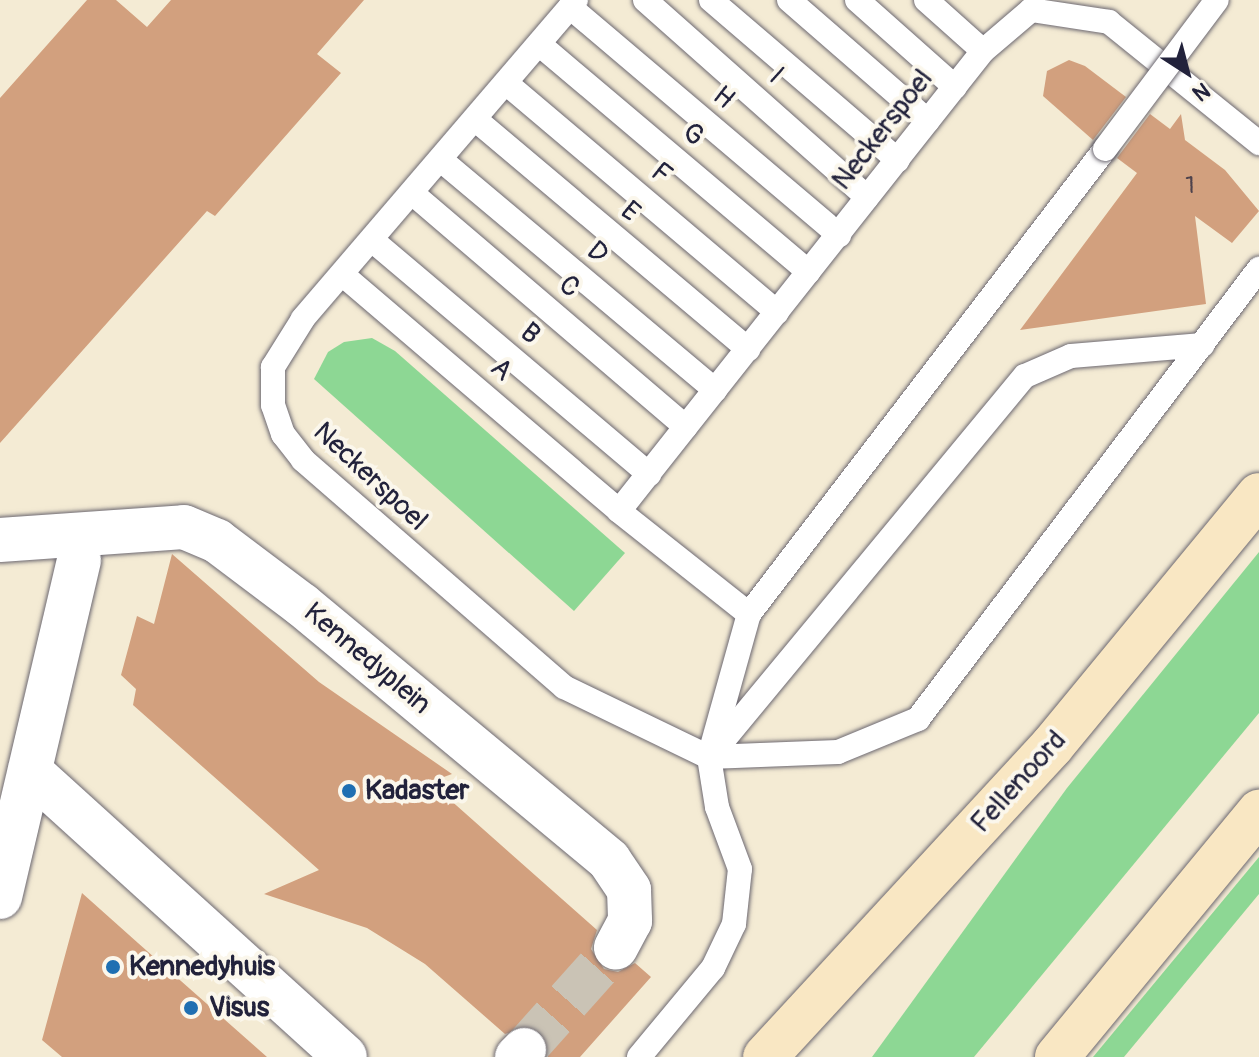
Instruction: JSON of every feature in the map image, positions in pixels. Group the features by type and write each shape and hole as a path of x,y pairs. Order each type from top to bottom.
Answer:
{"main road":[{"name":"Fellenoord","path":"765,1057 1052,746 1259,495"},
{"path":"1057,1057 1259,812"}],"street":[{"name":"Kennedyplein","path":"0,540 184,527 217,541 302,605 609,860 629,890 630,921 616,947"},
{"path":"0,897 79,560"},
{"path":"30,771 345,1057"}],"lane":[{"name":"I","path":"645,0 867,197"},
{"path":"711,0 898,160"},
{"path":"789,0 928,121"},
{"path":"857,0 955,87"},
{"path":"926,0 983,51"},
{"path":"639,1057 713,968 734,924 740,869 717,807 709,757 749,614 1217,0"},
{"name":"Neckerspoel","path":"573,4 303,319 273,367 273,405 283,434 345,500 564,687 709,757 838,752 918,719 1259,269"},
{"name":"H","path":"573,4 839,235"},
{"name":"Neckerspoel","path":"619,511 983,51 1031,10 1109,22 1259,143"},
{"name":"G","path":"539,44 809,272"},
{"name":"F","path":"506,83 777,312"},
{"name":"E","path":"476,120 748,349"},
{"name":"D","path":"441,160 715,390"},
{"name":"C","path":"412,193 686,427"},
{"name":"B","path":"372,240 649,474"},
{"name":"A","path":"343,275 619,511"},
{"path":"709,757 1025,376 1071,356 1203,345"},
{"path":"619,511 749,614"}],"green space":[{"path":"372,338 395,351 625,553 574,611 314,379 328,352 344,342"},
{"path":"1259,552 1259,713 974,1057 872,1057 1067,788"},
{"path":"1259,857 1259,894 1124,1057 1093,1057"}],"building":[{"path":"87,0 116,0 147,27 171,0 364,0 317,54 341,73 215,216 207,211 0,443 0,98"},
{"path":"1069,60 1085,66 1126,97 1093,140 1043,96 1047,71"},
{"path":"1150,114 1170,129 1181,114 1185,140 1225,170 1259,211 1232,243 1195,216 1206,304 1020,330 1137,173 1117,158"},
{"path":"172,554 319,682 452,774 430,782 597,930 591,949 604,969 618,972 635,963 651,977 580,1057 548,1057 548,1043 531,1026 505,1034 425,964 367,928 264,894 319,870 133,705 136,689 121,675 137,616 154,624"},
{"name":"Kennedyhuis","path":"82,893 267,1057 62,1057 42,1040"}],"tunnel":[{"path":"524,1050 616,947"}],"place":[{"name":"Kadaster","path":"349,791"},
{"name":"Kennedyhuis","path":"113,967"},
{"name":"Visus","path":"191,1008"}]}
